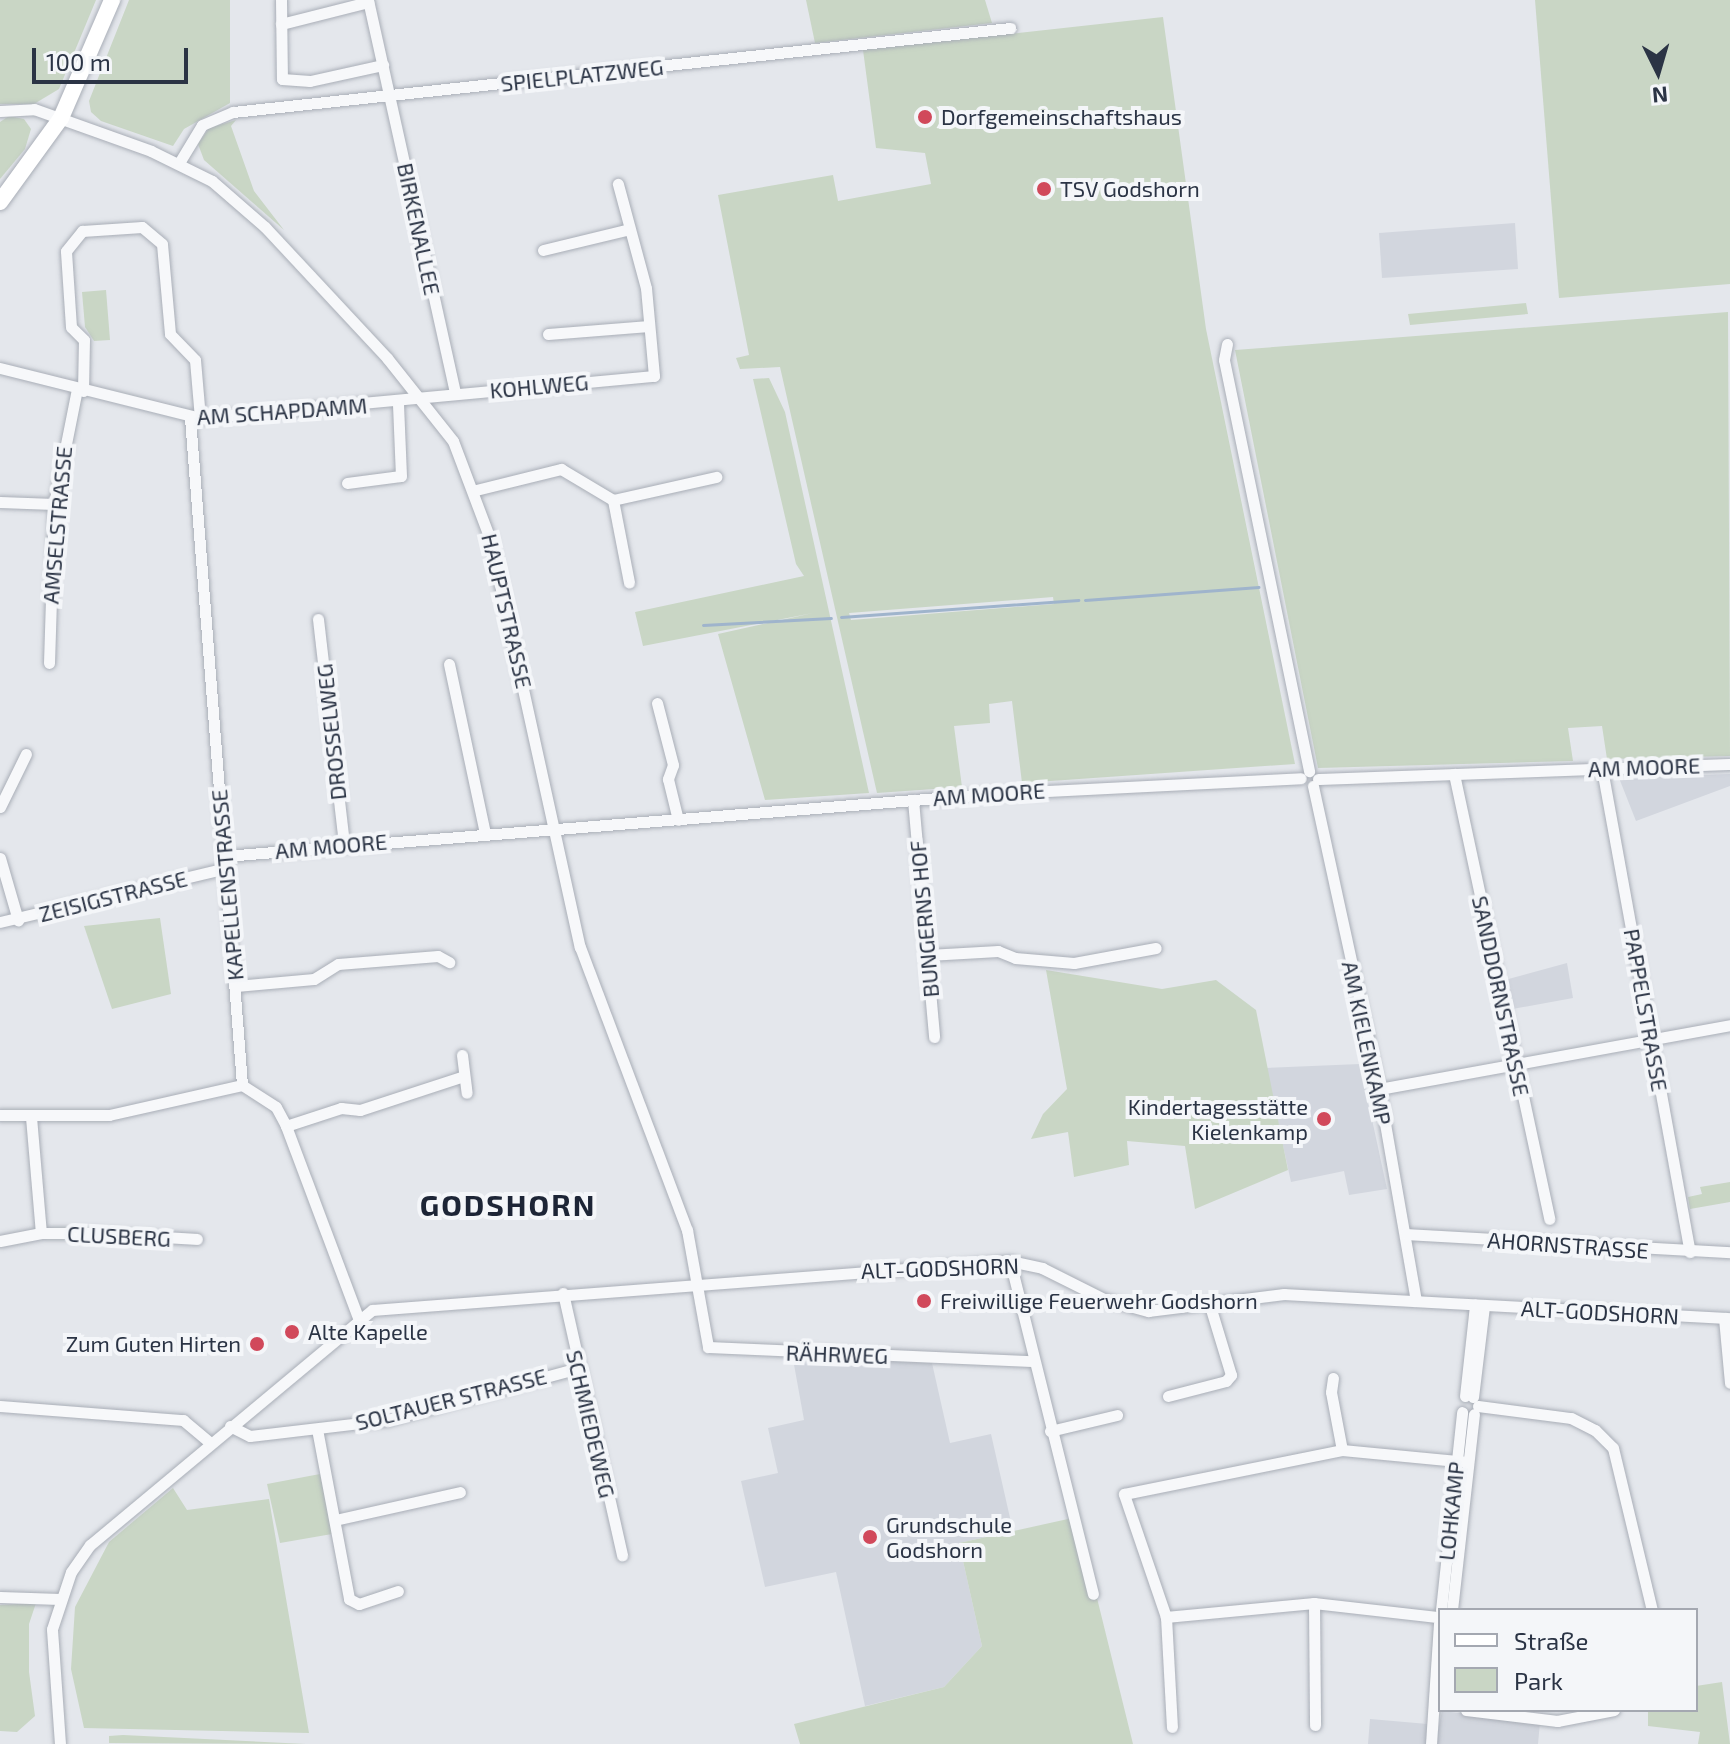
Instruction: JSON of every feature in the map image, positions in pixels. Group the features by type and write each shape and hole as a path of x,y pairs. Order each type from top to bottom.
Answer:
{"street":[{"path":"0,202 61,118 112,0"},
{"path":"281,0 282,79 310,81 383,65"},
{"name":"BIRKENALLEE","path":"281,24 368,1 455,394"},
{"name":"SPIELPLATZWEG","path":"179,163 202,125 216,117 1010,28"},
{"name":"HAUPTSTRASSE","path":"0,111 21,106 179,163 249,211 425,399 453,441 476,490 557,830 580,947 687,1230 695,1283"},
{"path":"548,334 649,326 646,288 618,184"},
{"name":"AMSELSTRASSE","path":"49,663 54,504 80,390 84,340 71,327 66,251 82,231 142,227 162,244 170,334 195,360 195,418"},
{"path":"543,250 630,229"},
{"name":"KOHLWEG","path":"425,399 654,376 649,326"},
{"name":"AM KIELENKAMP","path":"1227,344 1224,360 1310,778 1379,1089 1416,1301"},
{"name":"AM SCHAPDAMM","path":"0,368 195,418 425,399"},
{"path":"347,483 401,476 398,403"},
{"name":"KAPELLENSTRASSE","path":"195,418 242,1085"},
{"path":"476,490 561,469 613,500 716,477"},
{"path":"613,500 629,582"},
{"path":"0,502 54,504"},
{"name":"DROSSELWEG","path":"318,619 344,844"},
{"path":"449,664 485,834"},
{"path":"657,703 673,765 668,779 678,820"},
{"path":"0,807 26,754"},
{"name":"AM MOORE","path":"225,862 344,844 1170,781 1730,764"},
{"name":"PAPPELSTRASSE","path":"1602,769 1690,1252"},
{"name":"SANDDORNSTRASSE","path":"1454,774 1549,1219"},
{"name":"BUNGERNS HOF","path":"913,800 934,1037"},
{"path":"0,858 18,920"},
{"name":"ZEISIGSTRASSE","path":"0,922 18,920 225,862"},
{"path":"928,955 998,951 1015,958 1074,963 1156,948"},
{"path":"236,986 314,979 338,964 438,956 449,962"},
{"path":"1379,1089 1730,1025"},
{"path":"462,1055 467,1093"},
{"path":"286,1126 341,1108 360,1110 464,1076"},
{"path":"0,1115 109,1115 242,1085 276,1107 286,1126 358,1318"},
{"name":"CLUSBERG","path":"31,1117 41,1233"},
{"name":"CLUSBERG","path":"0,1241 41,1233 197,1239"},
{"name":"AHORNSTRASSE","path":"1406,1234 1730,1252"},
{"path":"1010,1261 1032,1361 1093,1594"},
{"name":"ALT-GODSHORN","path":"60,1744 50,1649 60,1599 90,1545 358,1318 391,1306 1010,1261 1042,1268 1134,1308 1210,1306 1284,1294 1727,1318"},
{"name":"RÄHRWEG","path":"695,1283 708,1347 714,1350 1032,1361"},
{"name":"SCHMIEDEWEG","path":"563,1293 622,1555"},
{"name":"LOHKAMP","path":"1443,1608 1480,1305"},
{"path":"1168,1396 1226,1381 1231,1375 1210,1306"},
{"path":"1727,1318 1730,1383"},
{"name":"SOLTAUER STRASSE","path":"230,1426 250,1436 387,1420 578,1368"},
{"path":"1333,1378 1331,1392 1342,1450"},
{"path":"1470,1405 1571,1418 1595,1430 1613,1448 1652,1608"},
{"path":"0,1406 183,1420 210,1443"},
{"path":"1050,1431 1117,1415"},
{"path":"317,1429 352,1602 398,1591"},
{"path":"1172,1727 1166,1617 1124,1494 1342,1450 1462,1461"},
{"path":"335,1520 460,1492"},
{"path":"0,1597 60,1599"},
{"path":"1166,1617 1314,1603 1438,1614"},
{"path":"1314,1603 1315,1725"},
{"name":"LOHKAMP","path":"1431,1744 1438,1703"},
{"path":"1507,1712 1568,1715 1596,1712"}],"shaded area":[{"path":"1515,223 1518,269 1382,278 1379,233"},
{"path":"1730,774 1730,786 1636,821 1619,778"},
{"path":"1567,963 1573,998 1507,1010 1501,981"},
{"name":"Kindertagesstätte Kielenkamp","path":"1360,1064 1387,1189 1349,1195 1344,1171 1291,1182 1266,1068"},
{"name":"Grundschule Godshorn","path":"793,1359 932,1363 950,1443 991,1434 1013,1531 959,1543 982,1646 944,1687 865,1706 836,1572 765,1587 741,1481 778,1473 768,1428 804,1420"},
{"path":"1442,1712 1540,1722 1538,1744 1368,1744 1370,1719 1439,1725"}],"green space":[{"path":"0,0 96,0 59,89 34,104 0,104"},
{"path":"129,0 230,0 230,103 184,129 173,146 101,121 91,112 89,101"},
{"path":"806,0 985,0 992,23 815,43"},
{"path":"1535,0 1730,0 1730,284 1559,298"},
{"path":"1163,17 1206,329 1295,764 1022,783 1012,701 989,704 990,723 954,726 962,787 877,793 780,367 740,369 736,358 749,355 718,195 833,175 838,201 931,184 925,153 876,148 863,50","holes":["1053,597 1054,604 851,620 849,613"]},
{"path":"9,116 24,119 31,129 25,149 0,179 0,122"},
{"path":"236,120 231,126 254,191 284,230 204,160 198,144 209,128"},
{"path":"106,290 110,340 94,341 85,327 82,292"},
{"path":"1526,303 1528,314 1410,325 1408,314"},
{"path":"1728,312 1730,756 1607,759 1602,726 1568,728 1573,761 1318,768 1235,350"},
{"path":"769,378 785,412 869,793 765,800 718,634 813,613 643,646 635,612 804,576 796,564 753,379"},
{"path":"160,918 171,994 112,1009 84,926"},
{"path":"1046,970 1162,989 1216,980 1256,1010 1288,1170 1195,1209 1185,1146 1127,1141 1129,1165 1074,1177 1068,1132 1031,1139 1043,1114 1067,1089"},
{"path":"1730,1182 1730,1202 1690,1209 1688,1197 1702,1194 1700,1187"},
{"path":"320,1474 332,1534 280,1543 267,1484"},
{"path":"173,1488 187,1510 269,1499 309,1733 84,1728 71,1669 75,1607 109,1542"},
{"path":"1077,1517 1133,1744 800,1744 794,1724 944,1687 982,1646 959,1543"},
{"path":"36,1603 29,1624 29,1672 35,1716 17,1732 0,1731 0,1605"},
{"path":"1722,1682 1730,1744 1698,1744 1700,1732 1648,1726 1648,1712 1698,1712 1698,1686"},
{"path":"109,1736 306,1744 109,1743"}],"waterway":[{"path":"1085,600 1259,587"},
{"path":"841,617 1078,600"},
{"path":"703,625 831,618"}],"place":[{"name":"Dorfgemeinschaftshaus","path":"925,117"},
{"name":"TSV Godshorn","path":"1044,189"},
{"name":"Kindertagesstätte Kielenkamp","path":"1324,1119"},
{"name":"Freiwillige Feuerwehr Godshorn","path":"924,1301"},
{"name":"Alte Kapelle","path":"292,1332"},
{"name":"Zum Guten Hirten","path":"257,1344"},
{"name":"Grundschule Godshorn","path":"870,1537"}],"district":[{"name":"GODSHORN","path":"508,1204"}]}
